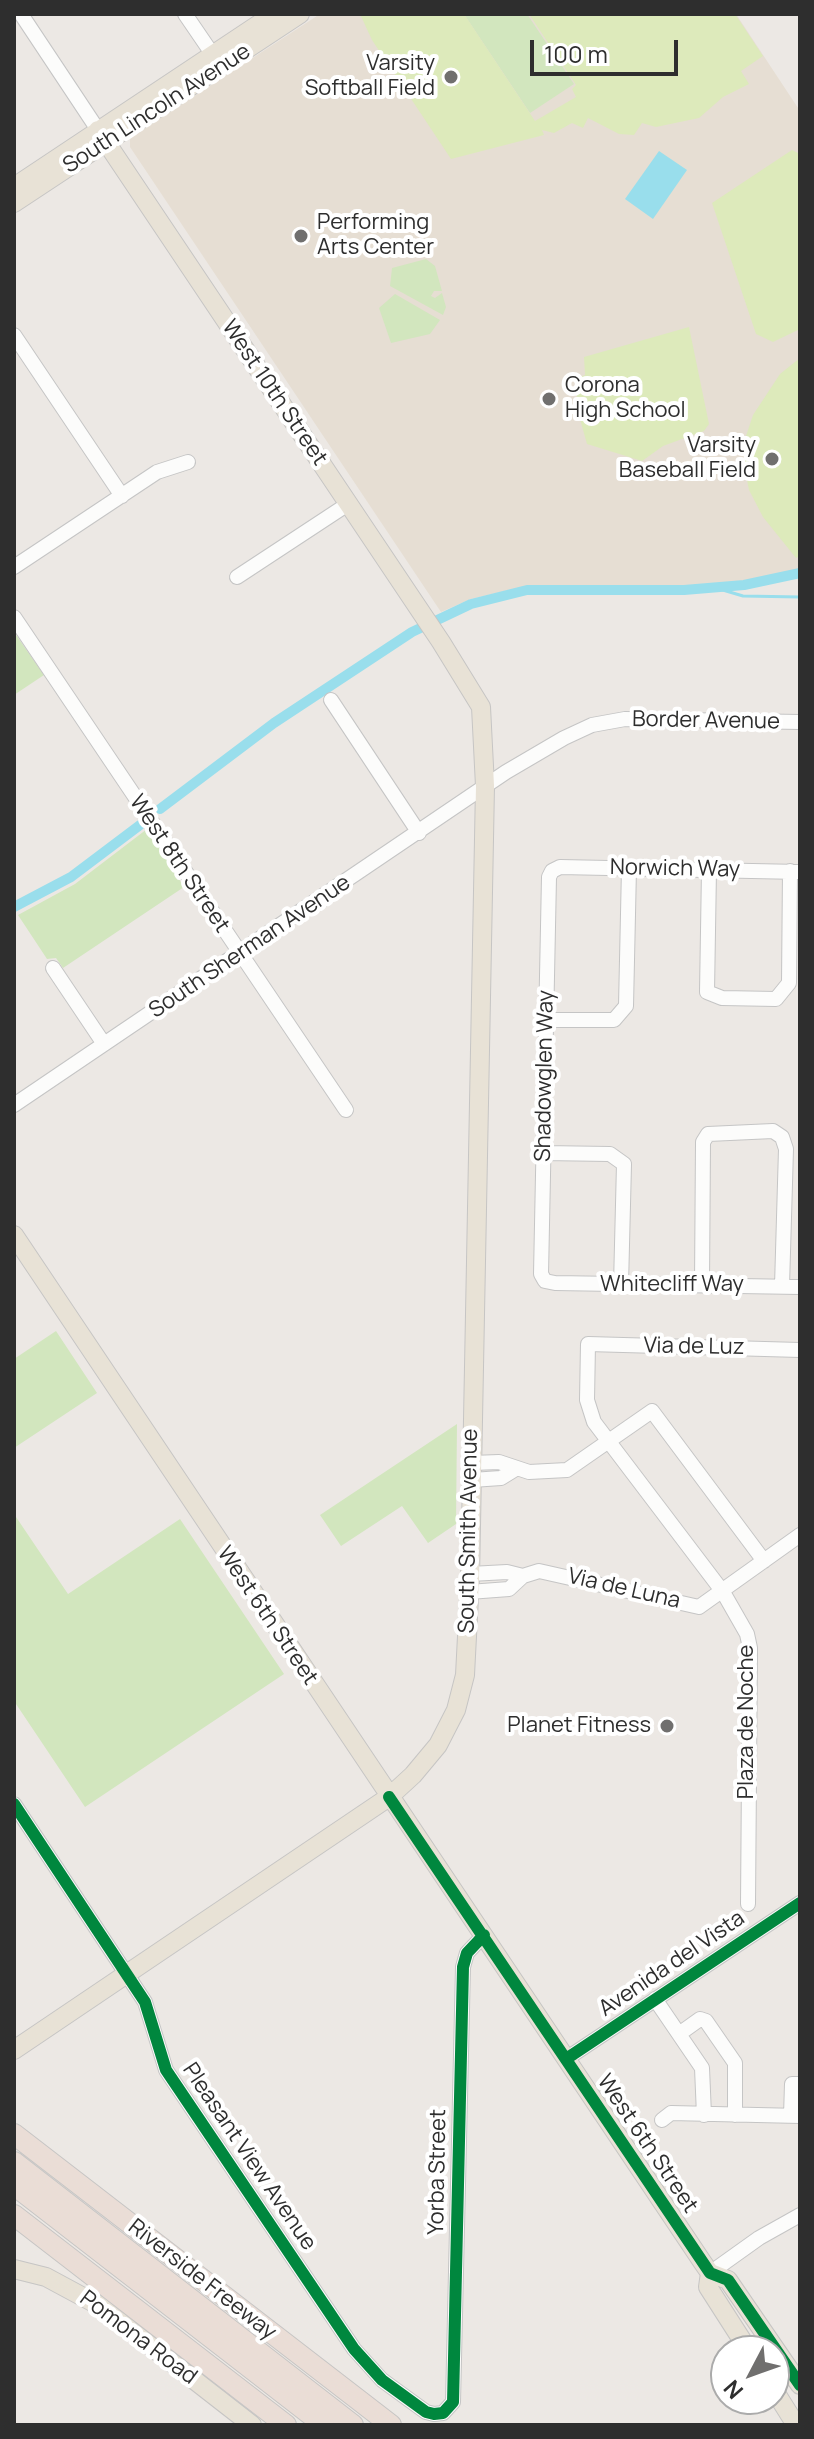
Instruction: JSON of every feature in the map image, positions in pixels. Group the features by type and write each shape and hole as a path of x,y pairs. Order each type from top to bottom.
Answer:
{"highway":[{"name":"Riverside Freeway","path":"14,2134 391,2425"},
{"path":"14,2162 353,2425"},
{"path":"14,2185 324,2425"},
{"path":"14,2215 286,2425"}],"main road":[{"name":"South Lincoln Avenue","path":"14,203 213,55 274,14"},
{"name":"South Lincoln Avenue","path":"14,187 300,14"},
{"name":"West 10th Street","path":"102,136 481,707 485,786"},
{"name":"South Smith Avenue","path":"14,2050 389,1797 425,1762 449,1729 465,1675 470,1583 485,786"},
{"name":"West 6th Street","path":"14,1235 710,2273 728,2280 800,2385"},
{"name":"Pomona Road","path":"14,2269 46,2277 86,2297 252,2425"},
{"name":"West 6th Street","path":"710,2273 708,2287 739,2335"}],"street":[{"name":"West 10th Street","path":"21,14 102,136"},
{"path":"185,14 213,55"},
{"path":"14,335 122,496"},
{"path":"14,567 157,472 188,462"},
{"path":"237,577 348,504"},
{"name":"West 8th Street","path":"14,617 346,1110"},
{"path":"331,700 419,833"},
{"name":"Border Avenue","path":"485,786 564,738 592,725 625,719 800,722"},
{"name":"South Sherman Avenue","path":"14,1105 485,786"},
{"name":"Norwich Way","path":"552,871 560,867 795,872"},
{"path":"546,1020 614,1020 626,1006 629,868"},
{"path":"709,870 707,992 722,998 776,999 789,983 795,872"},
{"name":"Shadowglen Way","path":"545,1281 541,1274 543,1153 549,877 552,871"},
{"path":"53,968 104,1044"},
{"path":"702,1284 703,1142 708,1134 773,1131 782,1137 786,1149 782,1286"},
{"path":"543,1153 610,1154 624,1164 621,1285"},
{"name":"Whitecliff Way","path":"545,1281 800,1287"},
{"name":"Via de Luz","path":"588,1344 800,1350"},
{"name":"Plaza de Noche","path":"588,1344 587,1400 594,1422 723,1592 738,1615 750,1648 748,1904"},
{"path":"472,1472 499,1462 514,1470 567,1470 652,1411 764,1561"},
{"name":"Via de Luna","path":"470,1583 507,1572 523,1576 540,1571 699,1607 800,1535"},
{"name":"Pleasant View Avenue","path":"14,1804 148,2007 159,2058 166,2070 360,2358 382,2380 426,2412 443,2413"},
{"name":"Avenida del Vista","path":"566,2059 800,1903"},
{"name":"Yorba Street","path":"443,2413 453,2402 454,2383 463,1967 467,1953 484,1935"},
{"path":"655,1999 702,2068 704,2115"},
{"path":"679,2034 700,2019 706,2021 735,2063 735,2115"},
{"path":"662,2120 671,2113 795,2116 792,2084 800,2084"},
{"path":"710,2273 759,2238 800,2215"}],"shaded area":[{"name":"Corona High School","path":"320,14 736,14 800,111 800,570 720,585 522,587 471,599 441,612 130,147 130,138"}],"green space":[{"path":"360,14 464,14 535,121 576,97 572,89 576,85 529,14 735,14 763,56 741,71 749,84 723,97 699,118 656,127 642,123 634,135 619,134 588,118 583,128 572,123 554,133 542,130 544,135 451,159 372,40"},
{"path":"464,14 527,14 574,84 530,113"},
{"path":"792,150 800,154 800,329 773,342 756,334 712,203"},
{"path":"426,259 435,266 442,291 434,291 431,296 435,298 442,293 446,307 443,315 390,286 392,268"},
{"path":"395,294 440,320 430,334 391,343 379,308"},
{"path":"689,327 709,424 704,431 663,446 642,461 587,444 576,405 578,378 585,375 584,357"},
{"name":"Varsity Baseball Field","path":"800,358 800,556 796,558 763,517 749,490 744,465 745,439 753,415 780,374"},
{"path":"14,632 44,675 14,695"},
{"path":"147,829 184,887 63,968 56,958 47,959 18,915 75,884"},
{"path":"56,1331 97,1393 14,1448 14,1359"},
{"path":"457,1424 456,1524 428,1543 402,1506 341,1546 320,1515"},
{"path":"14,1514 68,1594 180,1519 284,1674 85,1807 14,1701"}],"water":[{"path":"659,151 687,170 653,219 625,199"}],"waterway":[{"path":"160,809 274,723 412,632 471,604 527,590 684,590 744,585 800,573"},
{"path":"716,588 743,596 800,597"},
{"path":"14,907 71,877 140,825"}],"cycle path":[{"path":"389,1797 710,2273 728,2280 800,2385"},
{"path":"14,1804 145,2002 166,2070 354,2349 382,2380 426,2412 434,2414 443,2413 453,2402 463,1967 467,1953 484,1935"},
{"path":"566,2059 800,1903"}],"place":[{"name":"Varsity Softball Field","path":"451,77"},
{"name":"Performing Arts Center","path":"301,236"},
{"name":"Corona High School","path":"549,399"},
{"name":"Varsity Baseball Field","path":"772,459"},
{"name":"Planet Fitness","path":"667,1726"}]}
